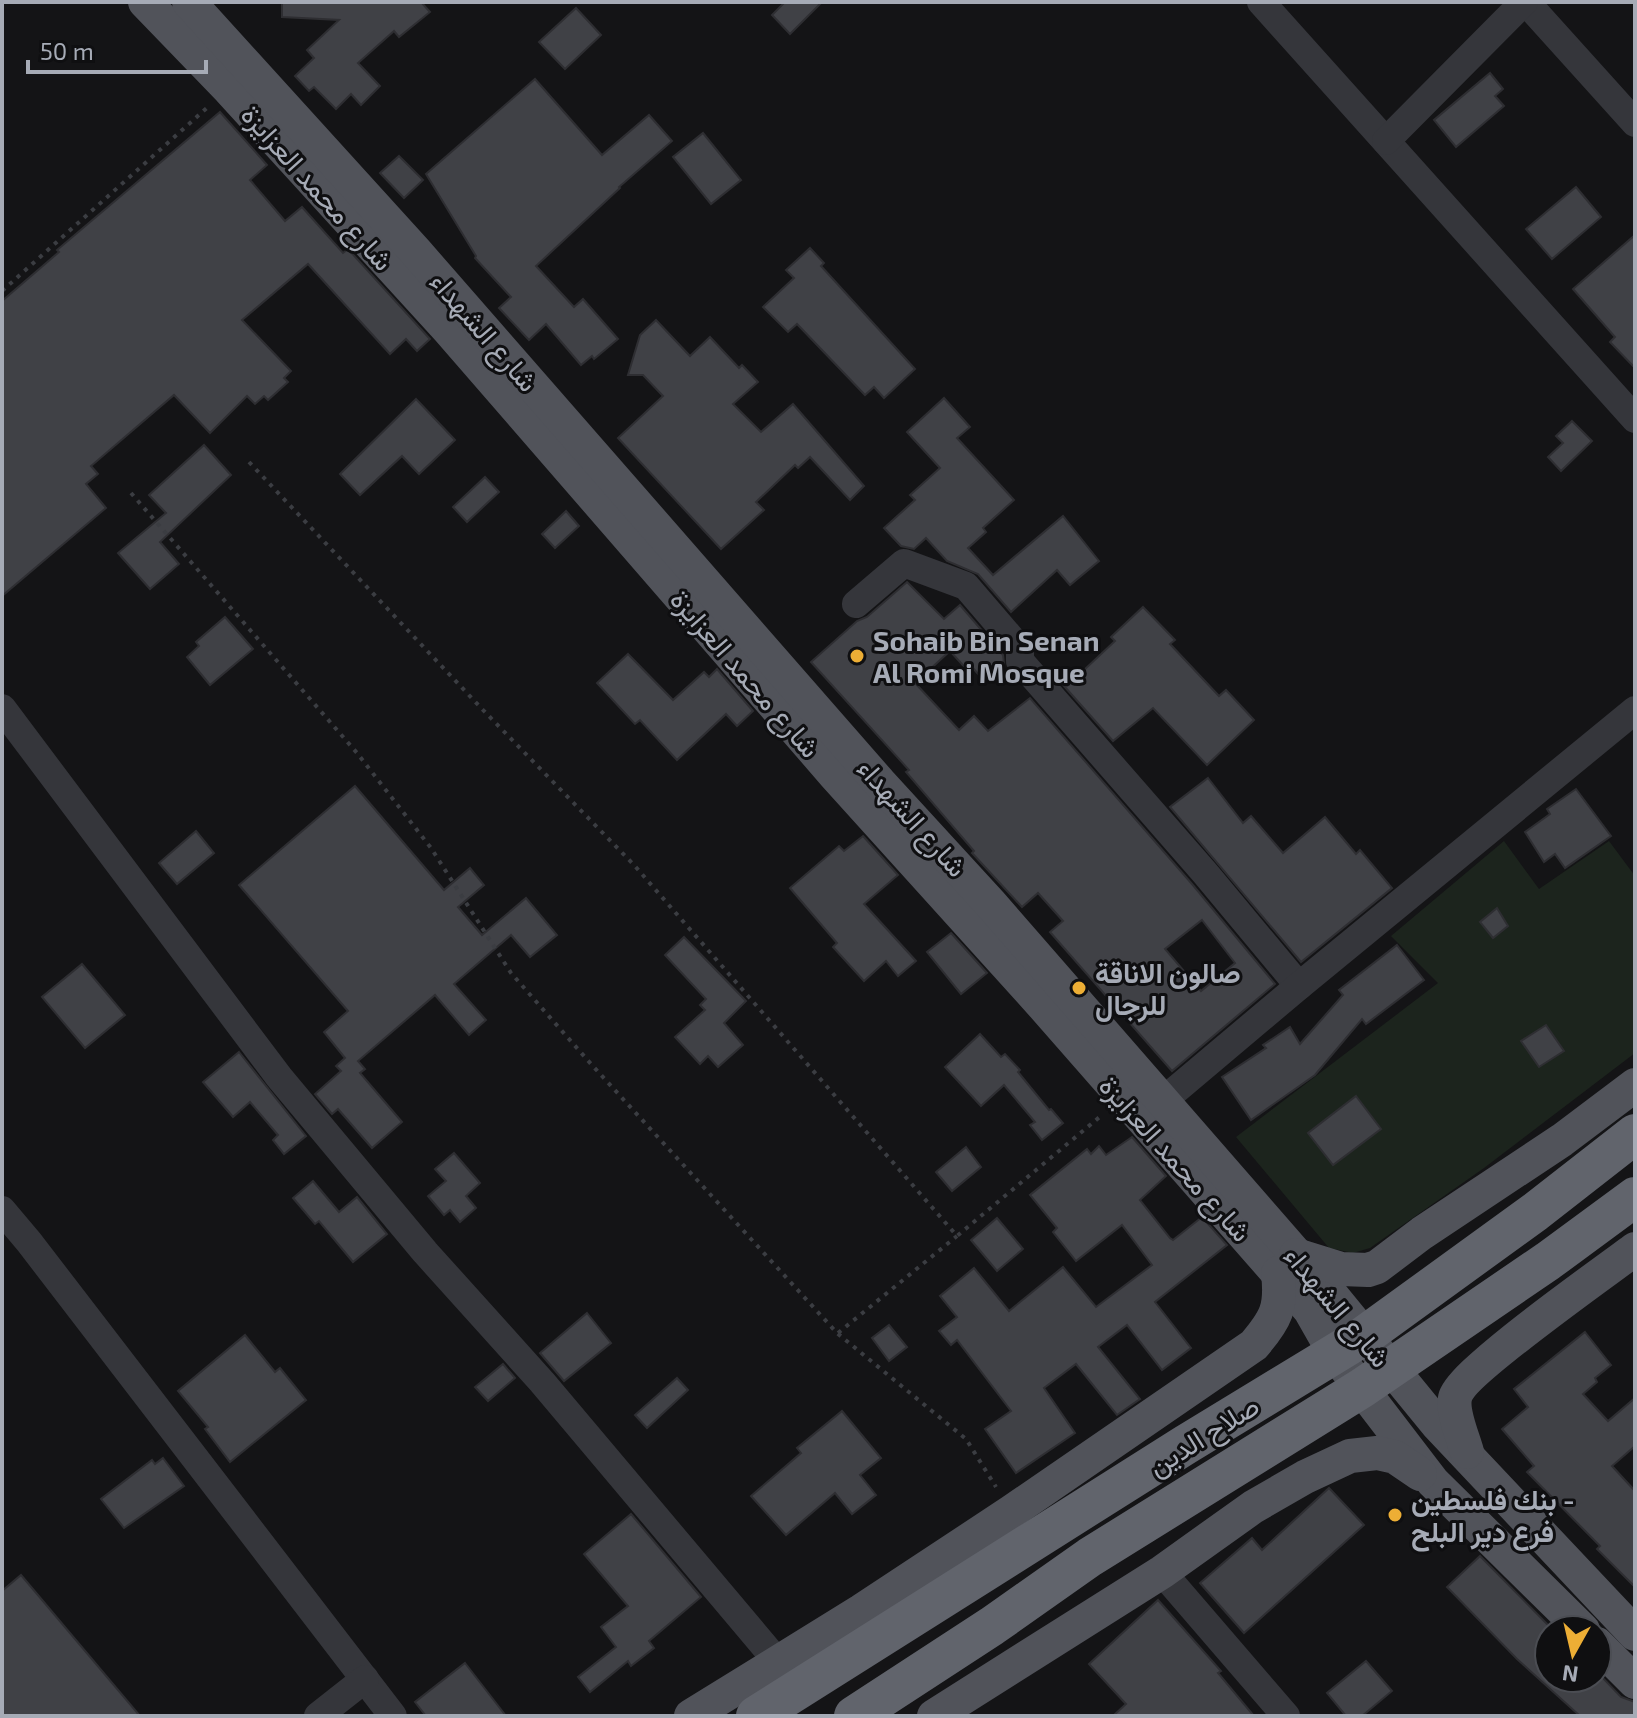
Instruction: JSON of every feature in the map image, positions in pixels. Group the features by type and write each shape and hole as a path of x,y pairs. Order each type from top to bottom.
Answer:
{"highway":[{"name":"صلاح الدين","path":"772,1692 1349,1345 1535,1212 1635,1134"},
{"name":"صلاح الدين","path":"854,1716 992,1626 1090,1557 1376,1378 1548,1261 1635,1197"}],"main road":[{"name":"شارع محمد العزايزة","path":"145,2 229,89 449,330 835,775 1040,1002 1142,1105 1286,1263"},
{"name":"شارع الشهداء","path":"189,2 416,252 1142,1105"},
{"path":"691,1716 772,1692 861,1611 1254,1345 1276,1314 1286,1263 1341,1269 1368,1270 1377,1267 1422,1233 1562,1140 1635,1085"},
{"path":"1469,1460 1454,1404 1460,1386 1502,1349 1635,1249"},
{"name":"شارع الشهداء","path":"1286,1263 1376,1378 1469,1460 1635,1634"},
{"name":"شارع الشهداء","path":"1376,1378 1433,1482 1567,1614"},
{"path":"934,1716 1162,1572 1253,1507 1305,1477 1350,1456 1377,1453 1395,1457 1433,1482"},
{"path":"1613,1660 1635,1682"}],"street":[{"path":"1261,2 1635,419"},
{"path":"1386,141 1525,2 1635,123"},
{"path":"856,604 904,563 966,586 1020,649 1020,661 1028,671 1205,873 1299,986"},
{"path":"2,708 279,1077 425,1252 542,1382 772,1692"},
{"path":"1142,1105 1299,986 1635,710"},
{"path":"2,1210 393,1716"},
{"path":"1162,1572 1286,1716"},
{"path":"318,1716 365,1679"}],"path":[{"path":"2,291 229,89"},
{"path":"249,462 634,865 957,1236"},
{"path":"131,493 366,765 431,848 511,973 837,1333 966,1439 1011,1512"},
{"path":"837,1333 957,1236 1142,1105"}],"shaded area":[{"path":"1504,841 1539,889 1609,841 1635,876 1635,1053 1484,1168 1370,1248 1353,1253 1329,1248 1236,1137 1438,983 1391,936"}],"building":[{"path":"282,2 421,2 430,12 399,37 394,31 358,63 380,86 361,105 351,94 336,109 314,87 309,91 295,76 314,58 307,50 339,20 282,17"},
{"path":"785,2 822,2 790,34 772,15"},
{"path":"576,8 601,35 565,69 539,42"},
{"path":"1490,73 1503,89 1495,96 1504,106 1456,147 1434,120"},
{"path":"535,79 602,155 649,115 672,141 536,266 574,307 583,299 618,339 594,359 592,356 581,365 546,324 529,340 499,308 511,297 475,258 426,174"},
{"path":"220,112 267,165 250,180 285,221 302,207 343,253 348,249 430,339 417,351 406,339 390,354 308,264 242,320 291,371 284,378 288,382 268,400 264,396 255,404 247,396 210,433 174,395 91,466 98,474 86,484 106,508 2,596 2,301 59,252 57,250"},
{"path":"703,133 741,180 711,204 673,157"},
{"path":"399,156 423,180 404,198 380,173"},
{"path":"1576,187 1601,217 1552,259 1526,229"},
{"path":"1635,235 1635,368 1610,342 1615,337 1573,289"},
{"path":"810,248 824,263 821,266 915,369 884,398 874,387 865,395 797,324 788,332 763,307 794,278 786,270"},
{"path":"656,320 690,356 710,337 739,368 742,365 758,382 733,404 761,432 793,404 864,486 850,500 810,457 798,468 795,465 756,502 764,510 721,549 618,438 663,396 643,375 628,375 640,335"},
{"path":"944,398 970,427 957,438 1014,500 983,528 986,532 968,548 993,575 1063,516 1099,561 1070,585 1057,570 1011,612 978,574 947,561 926,538 914,549 901,546 884,528 915,500 910,495 940,468 907,432"},
{"path":"416,399 455,440 419,474 402,456 360,495 340,474"},
{"path":"1572,421 1592,441 1561,471 1548,457 1563,443 1556,436"},
{"path":"204,445 231,475 160,542 179,564 150,589 118,553 166,513 149,495"},
{"path":"485,477 499,492 467,522 453,507"},
{"path":"566,511 579,526 555,548 542,534"},
{"path":"907,582 944,619 960,605 1003,655 1004,664 984,681 973,668 969,672 950,651 915,683 959,730 974,716 988,731 1030,698 1275,984 1172,1071 1050,932 1063,921 1038,893 1022,907 972,853 974,851 906,772 909,770 811,662 857,621 867,617","holes":["1202,920 1235,963 1201,991 1165,949"]},
{"path":"1143,607 1175,640 1170,644 1219,696 1226,690 1254,720 1207,765 1153,708 1113,741 1056,677 1067,686 1115,641 1111,637"},
{"path":"225,617 253,649 210,685 187,657 199,646 196,642"},
{"path":"628,654 673,700 704,672 709,677 717,669 753,711 737,726 726,714 677,760 640,720 635,724 597,683"},
{"path":"1208,778 1243,823 1251,816 1283,853 1325,817 1356,854 1360,850 1392,888 1301,962 1170,807"},
{"path":"355,786 444,890 470,868 484,885 458,907 482,935 526,898 557,935 530,957 511,935 454,984 486,1020 469,1035 435,995 358,1061 365,1069 360,1073 402,1122 372,1148 338,1109 332,1114 315,1094 341,1071 336,1066 345,1058 324,1032 348,1011 239,885"},
{"path":"1576,789 1611,836 1565,868 1555,854 1544,862 1525,832 1550,814 1547,809"},
{"path":"196,831 214,853 177,884 159,863"},
{"path":"863,836 898,875 864,904 916,961 898,976 886,961 864,981 833,947 837,943 790,888 839,846 844,851"},
{"path":"1497,908 1508,926 1493,938 1480,922"},
{"path":"951,933 987,973 961,994 927,952"},
{"path":"684,937 746,1001 724,1023 743,1045 718,1067 708,1056 700,1064 675,1037 705,1010 700,1005 706,999 665,955"},
{"path":"1397,945 1424,980 1366,1024 1362,1019 1315,1075 1251,1120 1222,1077 1266,1048 1263,1045 1290,1027 1300,1044 1343,995 1339,990"},
{"path":"82,964 125,1015 85,1048 42,997"},
{"path":"1546,1025 1564,1051 1539,1067 1521,1041"},
{"path":"980,1034 1001,1057 1005,1054 1020,1070 1018,1072 1063,1123 1042,1140 1030,1125 1035,1122 1004,1085 981,1106 945,1067"},
{"path":"239,1052 306,1136 284,1154 273,1140 278,1135 250,1102 233,1117 203,1082"},
{"path":"1356,1096 1381,1129 1333,1165 1308,1133"},
{"path":"1132,1137 1166,1176 1140,1200 1170,1238 1173,1240 1202,1217 1227,1245 1155,1302 1191,1348 1162,1370 1127,1325 1098,1347 1140,1399 1117,1415 1076,1364 1044,1388 1075,1433 1016,1473 985,1429 1011,1411 957,1340 951,1345 939,1331 957,1317 940,1296 974,1268 1009,1311 1063,1267 1096,1307 1152,1265 1122,1225 1076,1261 1053,1232 1057,1228 1030,1195 1087,1149 1091,1154 1099,1146 1106,1155"},
{"path":"966,1147 981,1167 952,1191 936,1172"},
{"path":"454,1153 480,1183 466,1196 476,1208 460,1222 450,1210 444,1215 428,1196 446,1181 435,1169"},
{"path":"313,1181 339,1212 357,1197 387,1234 353,1262 319,1221 315,1224 293,1198"},
{"path":"997,1218 1023,1249 997,1271 971,1240"},
{"path":"587,1313 611,1343 564,1381 540,1353"},
{"path":"889,1325 907,1347 889,1361 872,1338"},
{"path":"1585,1332 1611,1365 1595,1378 1597,1382 1583,1394 1608,1421 1635,1398 1635,1446 1612,1466 1635,1491 1635,1587 1597,1549 1600,1546 1527,1472 1534,1466 1502,1429 1528,1407 1514,1389"},
{"path":"245,1335 275,1372 280,1368 306,1400 230,1462 205,1429 208,1427 178,1391"},
{"path":"503,1364 515,1378 488,1401 475,1387"},
{"path":"677,1378 688,1390 647,1428 635,1415"},
{"path":"842,1411 881,1458 860,1475 876,1495 852,1514 835,1493 786,1535 751,1496 801,1453 797,1448"},
{"path":"163,1458 184,1486 124,1528 101,1499 152,1460 155,1464"},
{"path":"1329,1488 1364,1525 1244,1633 1200,1583 1252,1538 1262,1550"},
{"path":"631,1514 701,1597 649,1641 654,1648 631,1666 628,1661 590,1692 578,1677 616,1647 601,1627 628,1606 584,1554"},
{"path":"1480,1556 1537,1614 1533,1614 1533,1673 1517,1659 1447,1587"},
{"path":"21,1575 140,1716 2,1716 2,1591"},
{"path":"1158,1600 1221,1671 1218,1673 1254,1716 1113,1716 1126,1704 1089,1664"},
{"path":"1366,1661 1392,1691 1362,1716 1346,1716 1327,1693"},
{"path":"465,1663 506,1716 426,1716 415,1702"},
{"path":"1613,1689 1621,1697 1635,1702 1635,1716 1580,1716 1556,1694 1613,1694"}],"place":[{"name":"Sohaib Bin Senan Al Romi Mosque","path":"857,656"},
{"name":"صالون الاناقة للرجال","path":"1079,988"},
{"name":"بنك فلسطين - فرع دير البلح","path":"1395,1515"}]}
